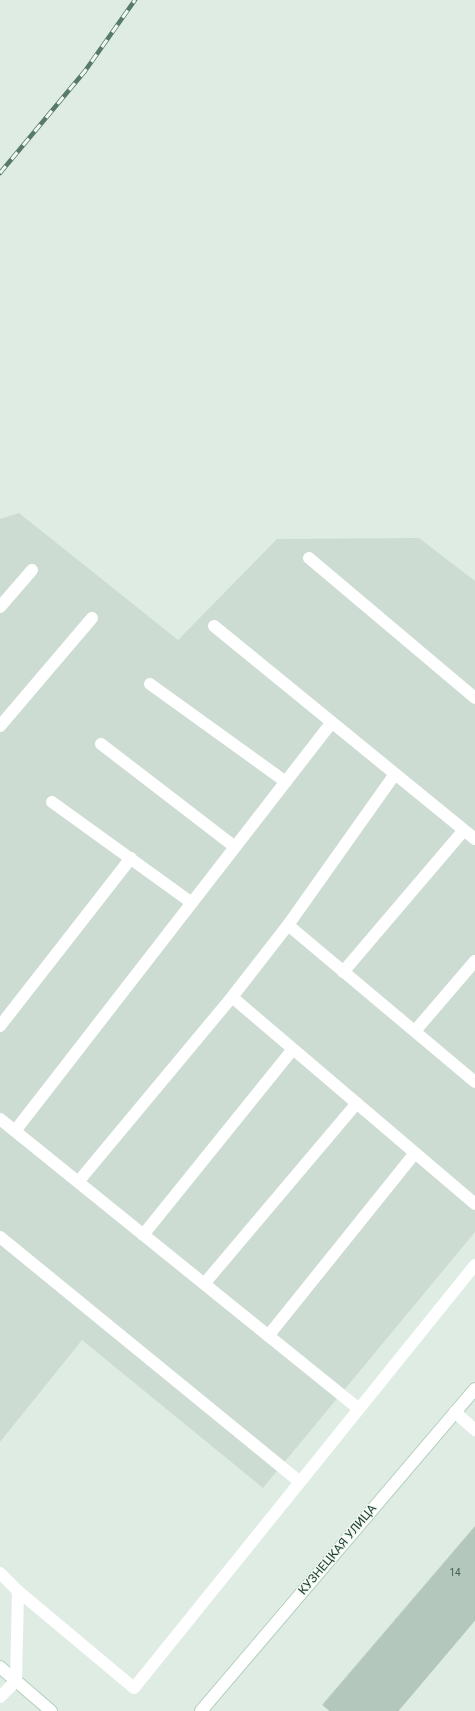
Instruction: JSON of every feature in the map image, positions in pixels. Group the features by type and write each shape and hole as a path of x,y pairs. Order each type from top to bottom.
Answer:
{"main road":[{"path":"309,558 475,698"},
{"path":"0,607 32,570"},
{"path":"0,726 92,618"},
{"path":"214,626 475,839"},
{"path":"150,684 286,782"},
{"path":"15,1131 332,722"},
{"path":"101,744 235,847"},
{"path":"78,1182 232,997 288,926 396,774"},
{"path":"52,802 192,903"},
{"path":"343,972 464,830"},
{"path":"0,1026 131,858"},
{"path":"288,926 474,1079"},
{"path":"415,1031 475,961"},
{"path":"232,997 475,1204"},
{"path":"143,1235 293,1049"},
{"path":"204,1284 357,1103"},
{"path":"0,1119 359,1409"},
{"path":"268,1336 415,1152"},
{"path":"0,1237 300,1482"},
{"path":"0,1573 18,1591 134,1688 475,1266"},
{"name":"КУЗНЕЦКАЯ УЛИЦА","path":"201,1711 475,1389"},
{"path":"455,1412 475,1430"},
{"path":"0,1697 16,1681 18,1591"},
{"path":"0,1668 51,1711"}],"shaded area":[{"path":"19,513 178,640 277,539 419,538 475,581 475,1232 263,1488 82,1340 0,1442 0,519"}],"building":[{"path":"475,1527 475,1620 398,1711 330,1711 323,1705"}],"railway":[{"path":"0,173 85,71 135,0"}]}
